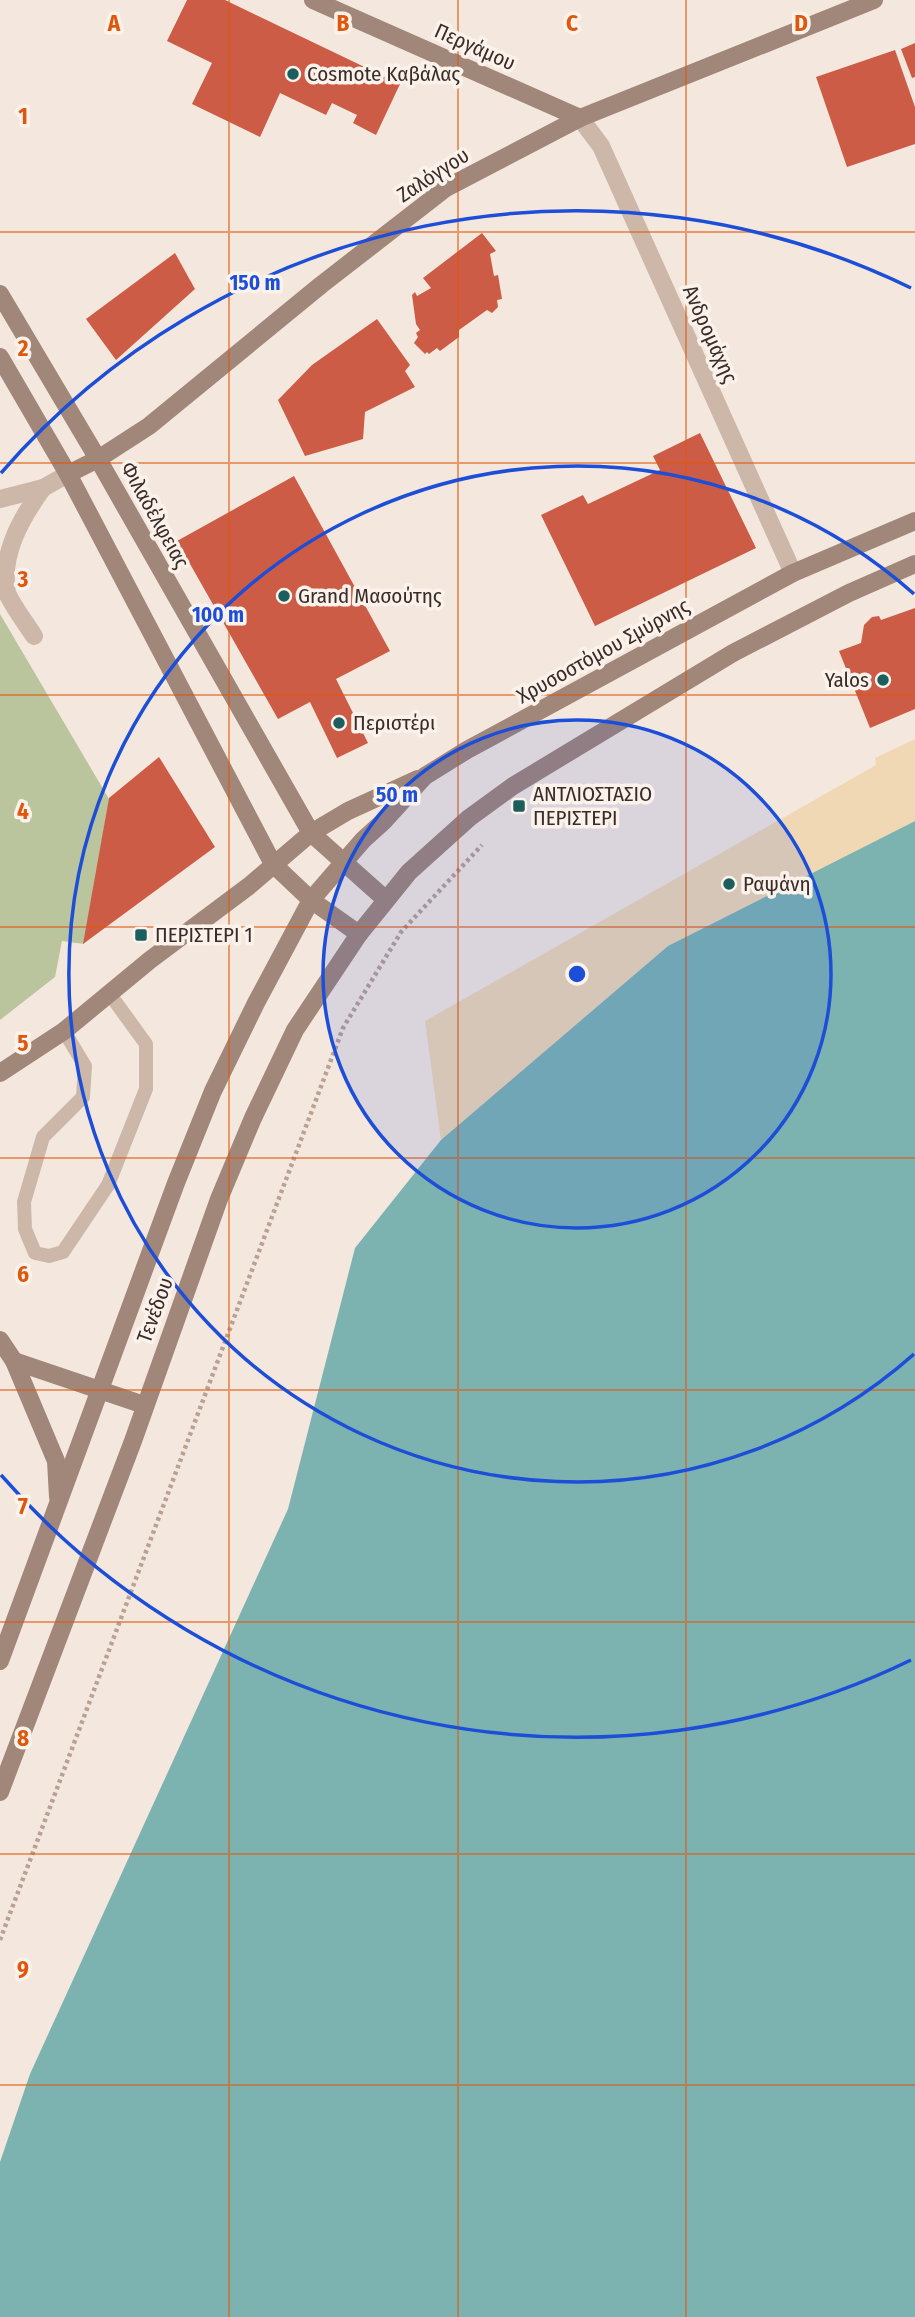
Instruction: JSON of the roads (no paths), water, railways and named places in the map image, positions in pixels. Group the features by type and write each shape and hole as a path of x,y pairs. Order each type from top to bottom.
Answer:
{"main road":[{"name":"Περγάμου","path":"313,0 580,118"},
{"name":"Ζαλόγγου","path":"68,474 98,459 149,426 321,285 446,188 580,118 874,0"},
{"name":"Φιλαδέλφειας","path":"0,294 98,459 311,833 386,899"},
{"path":"0,358 68,474 273,864 311,900 359,934"},
{"name":"Χρυσοστόμου Σμύρνης","path":"343,863 425,776 467,750 793,573 915,521"},
{"name":"Τενέδου","path":"0,1792 133,1441 219,1199 253,1118 295,1030 359,934 409,872 469,818 513,786 733,653 849,593 915,564"},
{"path":"0,1073 64,1031 109,993 249,886 311,833 348,811 425,776"},
{"name":"Τενέδου","path":"0,1661 176,1183 213,1091 311,900 343,863"},
{"path":"0,1340 14,1360 56,1461 59,1504"},
{"path":"14,1360 144,1405"}],"street":[{"name":"Ανδρομάχης","path":"580,118 601,146 793,573"},
{"path":"0,499 43,488 68,474"},
{"path":"34,636 8,594 3,578 3,559 10,538 43,488"}],"lane":[{"path":"64,1031 85,1066 83,1097 43,1138 24,1202 25,1229 35,1253 49,1256 63,1252 108,1185 146,1089 146,1044 109,993"}],"water":[{"path":"915,821 915,2317 0,2317 0,2162 30,2074 288,1509 355,1248 441,1140 668,946"}],"place":[{"name":"Cosmote Καβάλας","path":"293,74"},
{"name":"Grand Μασούτης","path":"284,596"},
{"name":"Yalos","path":"883,680"},
{"name":"Περιστέρι","path":"339,723"},
{"name":"ΑΝΤΛΙΟΣΤΑΣΙΟ ΠΕΡΙΣΤΕΡΙ","path":"519,806"},
{"name":"Ραψάνη","path":"729,884"},
{"name":"ΠΕΡΙΣΤΕΡΙ 1","path":"141,935"}]}
